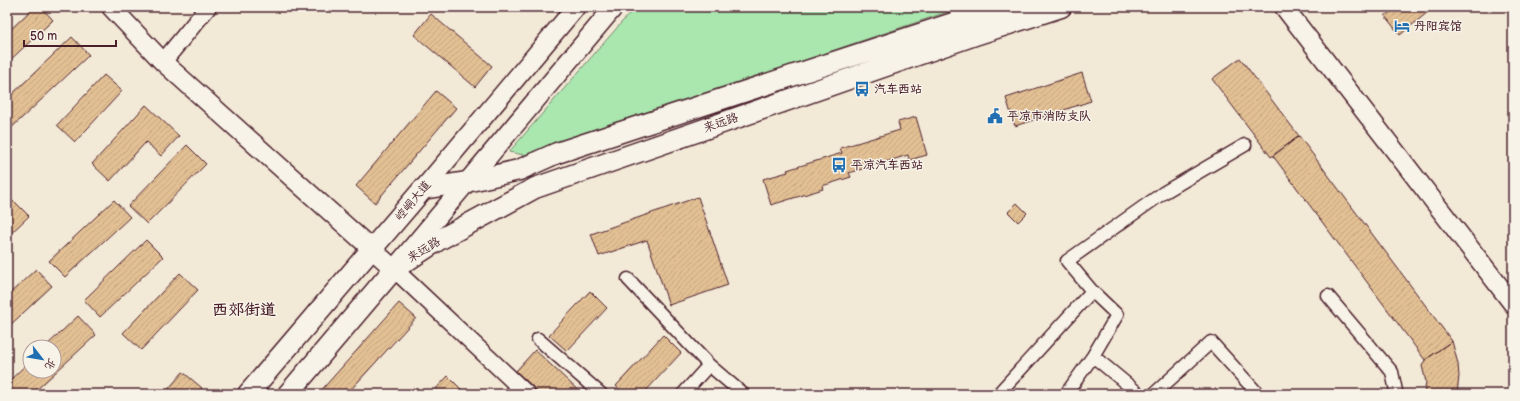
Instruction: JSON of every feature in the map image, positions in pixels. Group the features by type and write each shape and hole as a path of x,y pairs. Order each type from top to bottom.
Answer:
{"main road":[{"path":"111,7 163,62 394,269"},
{"name":"崆峒大道","path":"248,394 576,7"},
{"path":"288,394 614,7"},
{"name":"来远路","path":"394,269 437,241 535,188 1002,7"},
{"name":"来远路","path":"423,189 466,182 519,170 557,153 964,21 1061,7"},
{"path":"1284,7 1513,304"}],"street":[{"path":"163,62 208,7"},
{"path":"1066,394 1093,356 1117,315 1092,291 1067,261 1163,194 1245,145"},
{"path":"394,269 527,394"},
{"path":"628,279 709,365 743,394"},
{"path":"998,394 1092,291"},
{"path":"1328,296 1392,372 1396,391 1395,394"},
{"path":"538,339 601,394"},
{"path":"1154,394 1211,342 1258,394"},
{"path":"1093,356 1139,394"},
{"path":"682,394 709,365"}],"green space":[{"path":"635,7 948,7 950,11 524,155 509,152"}],"building":[{"path":"34,7 41,7 53,20 7,63 7,33"},
{"name":"丹阳宾馆","path":"1396,7 1434,7 1400,35 1385,16"},
{"path":"431,14 492,66 475,87 414,35"},
{"path":"72,37 89,55 7,132 7,99"},
{"path":"1240,58 1299,136 1271,157 1212,79"},
{"path":"1082,73 1091,101 1015,126 1006,98"},
{"path":"104,75 122,91 75,142 57,125"},
{"path":"436,91 456,108 375,203 356,186"},
{"path":"146,105 179,136 161,156 146,142 110,181 92,164"},
{"name":"平凉汽车西站","path":"916,117 927,155 909,160 908,155 849,173 851,177 822,186 823,189 771,205 763,179 842,153 840,148 900,130 898,122"},
{"path":"1299,136 1452,341 1425,360 1273,156"},
{"path":"187,145 206,164 147,224 128,206"},
{"path":"698,197 728,285 669,305 647,240 599,256 591,234"},
{"path":"114,200 130,217 65,277 49,261"},
{"path":"14,201 29,216 7,237 7,208"},
{"path":"1017,203 1027,213 1018,222 1008,212"},
{"path":"146,240 163,257 100,317 84,300"},
{"path":"36,269 52,286 7,328 7,296"},
{"path":"180,273 198,290 141,350 123,333"},
{"path":"590,291 607,308 567,351 549,335"},
{"path":"399,303 416,318 347,394 318,394"},
{"path":"78,316 96,335 62,366 62,339 54,339"},
{"path":"663,335 681,353 643,394 625,394 616,386"},
{"path":"1452,341 1458,364 1459,376 1457,394 1424,394 1426,382 1422,366 1425,360"},
{"path":"535,350 582,394 540,394 516,371"},
{"path":"22,369 22,379 48,379 32,394 7,394 7,383"},
{"path":"183,372 202,388 197,394 164,394"},
{"path":"448,376 464,392 463,394 431,394"}],"place":[{"name":"丹阳宾馆","path":"1402,26"},
{"name":"汽车西站","path":"862,89"},
{"name":"平凉市消防支队","path":"995,116"},
{"name":"平凉汽车西站","path":"839,165"}],"district":[{"name":"西郊街道","path":"244,310"}]}
